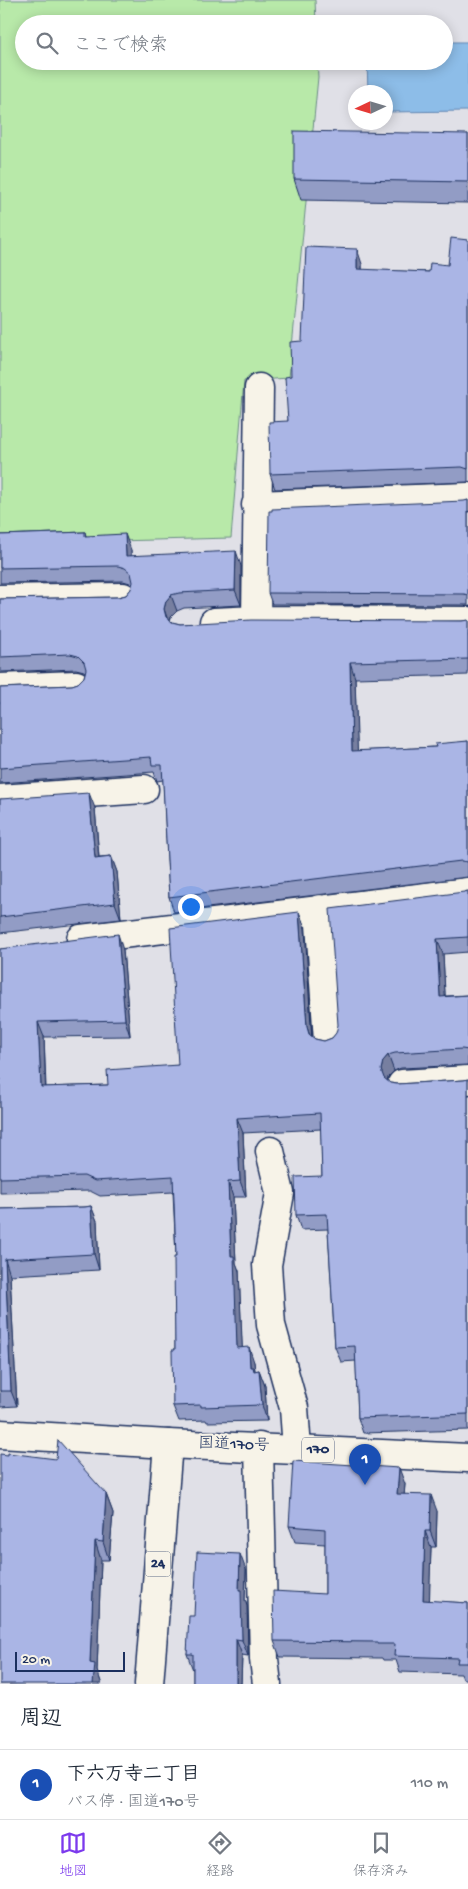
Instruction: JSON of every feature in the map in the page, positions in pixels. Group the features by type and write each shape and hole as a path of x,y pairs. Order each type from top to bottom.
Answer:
{"main road":[{"path":"256,620 259,388"},
{"path":"256,505 468,497"},
{"path":"0,599 123,597"},
{"path":"185,624 256,620 468,621"},
{"path":"0,688 76,685"},
{"path":"0,799 144,789"},
{"path":"55,942 468,892"},
{"path":"319,909 328,1041"},
{"path":"402,1084 468,1080"},
{"path":"270,1151 280,1193 267,1265 272,1325 294,1408 297,1449"},
{"name":"国道170号","path":"0,1434 468,1458"},
{"name":"24","path":"149,1684 168,1444"},
{"path":"259,1447 264,1659 267,1684"}],"green space":[{"path":"0,0 315,0 316,15 15,15 15,70 318,70 318,77 289,378 244,381 231,538 0,544"}],"water":[{"path":"453,42 468,42 468,111 393,112 393,85 368,85 367,70 453,70"}],"building":[{"path":"294,131 468,134 468,182 294,179"},
{"path":"451,238 468,240 468,469 462,467 270,474 269,422 288,421 285,377 291,376 290,342 302,341 306,247 357,249 357,269 429,272 430,263 448,265"},
{"path":"468,500 468,595 268,593 269,511 272,511 272,509"},
{"path":"85,532 85,536 125,534 126,556 236,551 235,590 179,593 171,595 166,601 164,609 166,617 172,622 180,624 251,620 468,620 468,659 350,662 352,751 436,747 435,744 468,741 468,862 461,861 169,897 162,765 152,765 151,757 0,768 0,688 72,685 78,683 84,677 86,669 84,662 78,656 70,654 0,657 0,599 118,597 126,595 131,589 133,582 131,573 125,568 118,566 0,568 0,535"},
{"path":"89,793 95,858 111,856 115,903 0,917 0,799"},
{"path":"468,891 468,937 437,939 440,997 468,995 468,1050 395,1053 388,1055 383,1061 381,1070 384,1078 390,1083 397,1084 468,1079 468,1414 358,1418 355,1346 335,1347 327,1214 296,1215 295,1177 322,1176 320,1113 237,1118 240,1181 228,1182 231,1256 234,1256 237,1348 249,1347 250,1367 253,1367 254,1371 259,1370 262,1405 173,1406 172,1350 175,1350 174,1257 176,1257 173,1176 95,1181 84,1176 0,1178 0,949 118,934 125,1020 38,1022 41,1087 108,1085 107,1070 178,1065 170,928 299,912 307,1027 309,1034 315,1039 324,1041 332,1038 336,1033 338,1025 330,909"},
{"path":"91,1206 94,1254 5,1259 11,1391 0,1391 0,1209"},
{"path":"58,1440 106,1494 103,1542 95,1541 90,1663 95,1664 93,1684 0,1684 0,1454 8,1455 8,1453 56,1459"},
{"path":"293,1461 399,1468 397,1494 431,1495 430,1531 425,1531 423,1600 468,1603 468,1663 457,1663 458,1658 394,1656 395,1644 377,1644 377,1642 274,1641 273,1591 325,1594 325,1529 289,1526"},
{"path":"197,1552 240,1554 239,1590 241,1590 242,1640 236,1639 236,1684 193,1684 193,1654 187,1654 189,1616 194,1616"}],"place":[{"name":"下六万寺二丁目","path":"365,1485"}]}
